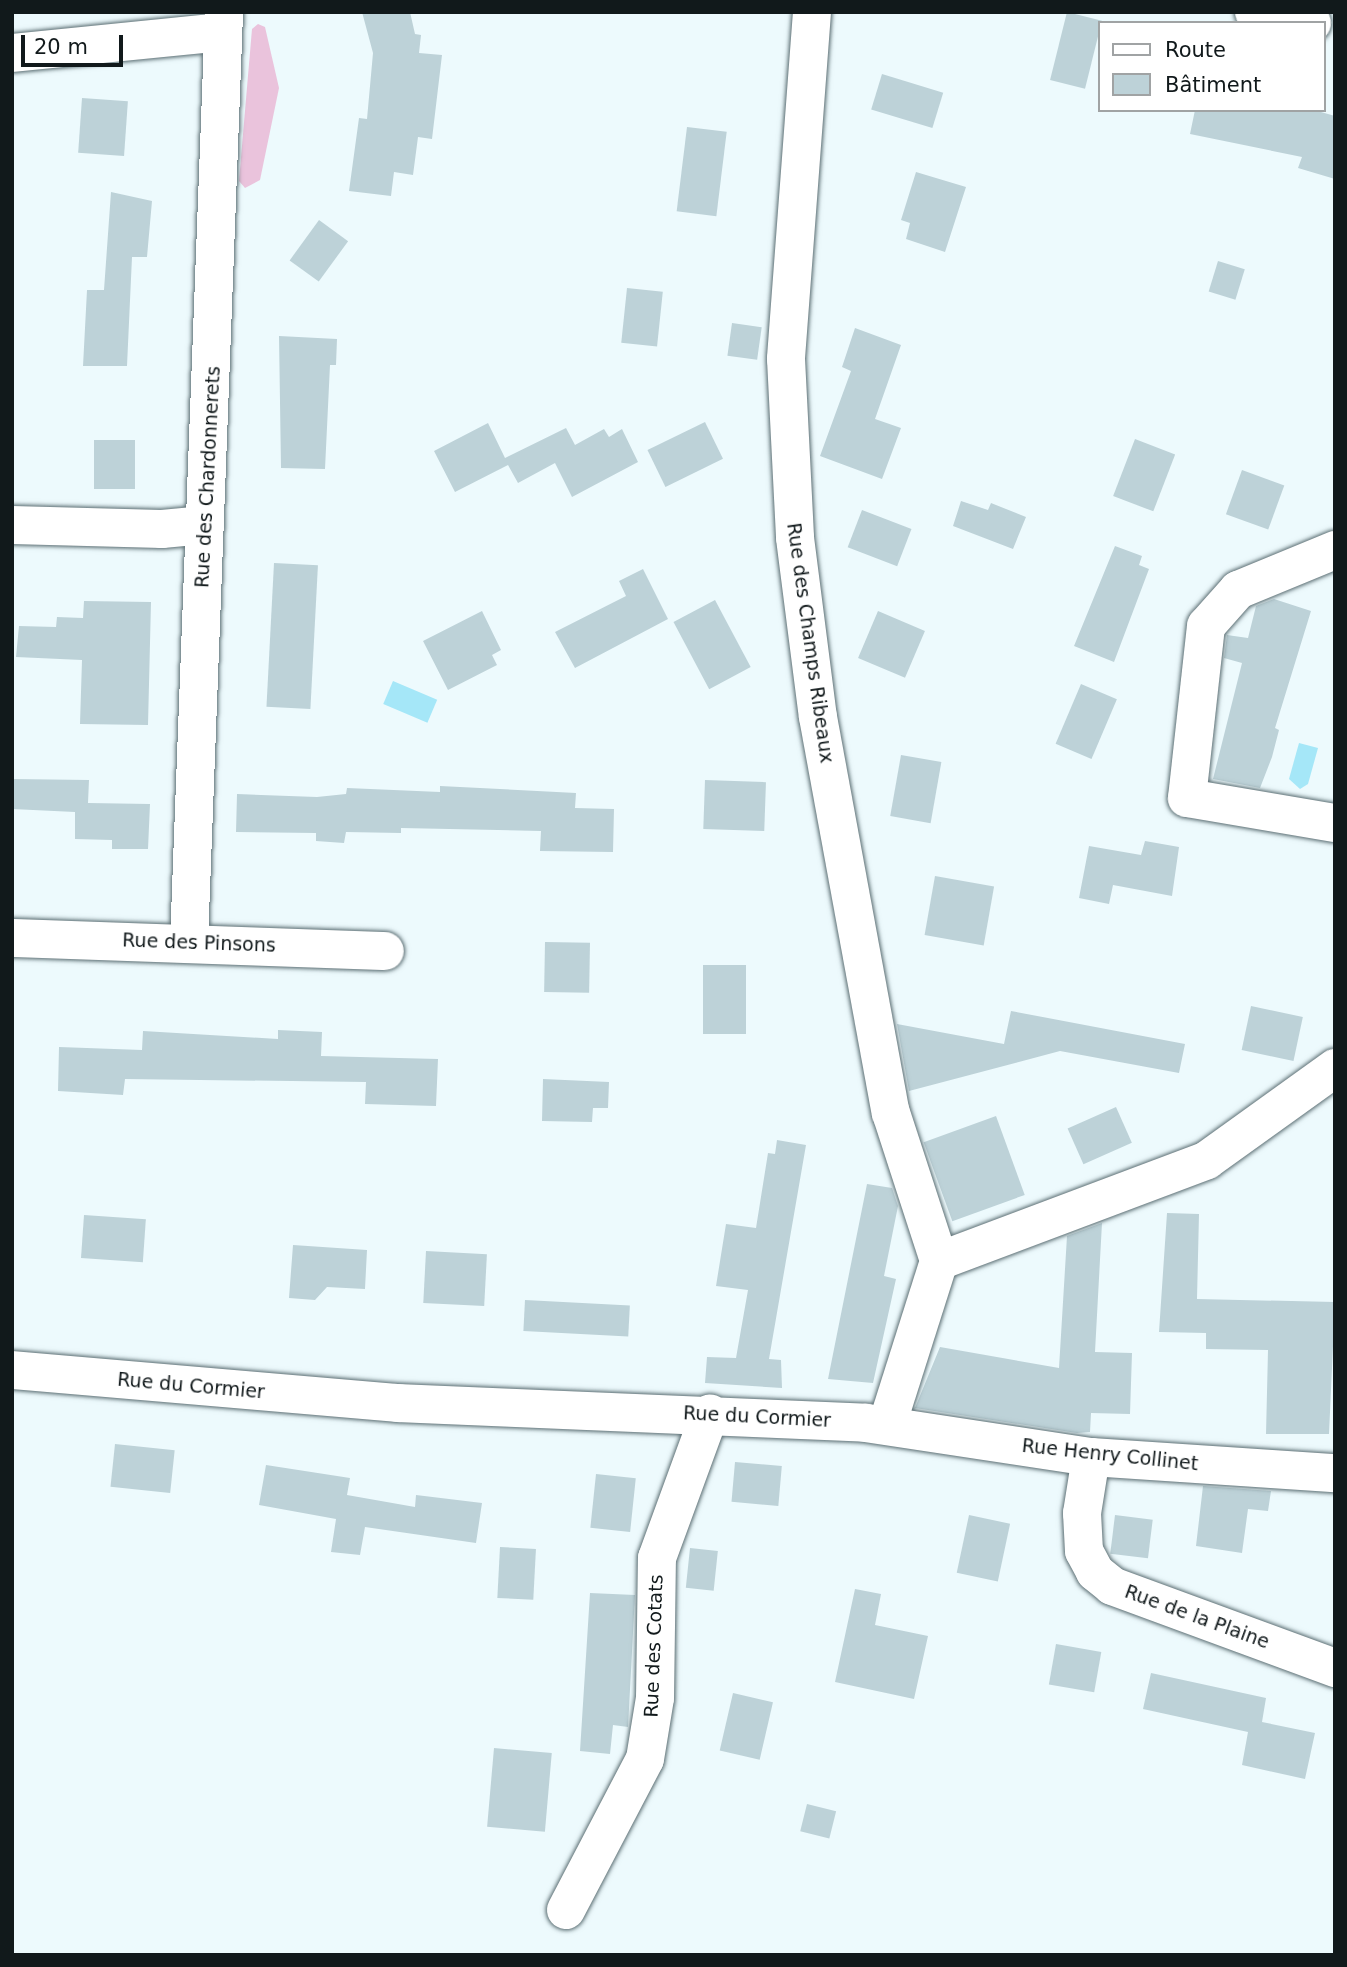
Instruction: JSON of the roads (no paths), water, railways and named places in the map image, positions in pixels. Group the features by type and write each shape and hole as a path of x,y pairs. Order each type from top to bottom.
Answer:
{"street":[{"name":"Rue des Champs Ribeaux","path":"812,12 786,359 795,538 818,717 891,1113 939,1261"},
{"path":"1254,12 1301,21"},
{"path":"12,52 222,22"},
{"name":"Rue des Chardonnerets","path":"189,942 218,265 222,22"},
{"path":"12,525 162,529 205,525"},
{"path":"1335,550 1238,590 1206,626 1186,798 1335,823"},
{"name":"Rue des Pinsons","path":"12,938 189,942 386,951"},
{"path":"887,1425 939,1261 1207,1160 1335,1068"},
{"name":"Rue du Cormier","path":"12,1370 398,1403 710,1413 887,1425"},
{"name":"Rue des Cotats","path":"566,1910 645,1759 656,1698 656,1558 710,1413"},
{"name":"Rue Henry Collinet","path":"887,1425 1091,1457 1335,1473"},
{"name":"Rue de la Plaine","path":"1091,1457 1082,1513 1084,1551 1095,1572 1112,1586 1335,1668"}],"water":[{"path":"393,681 437,700 427,723 383,704"},
{"path":"1299,743 1318,748 1308,784 1300,789 1289,779"}]}
